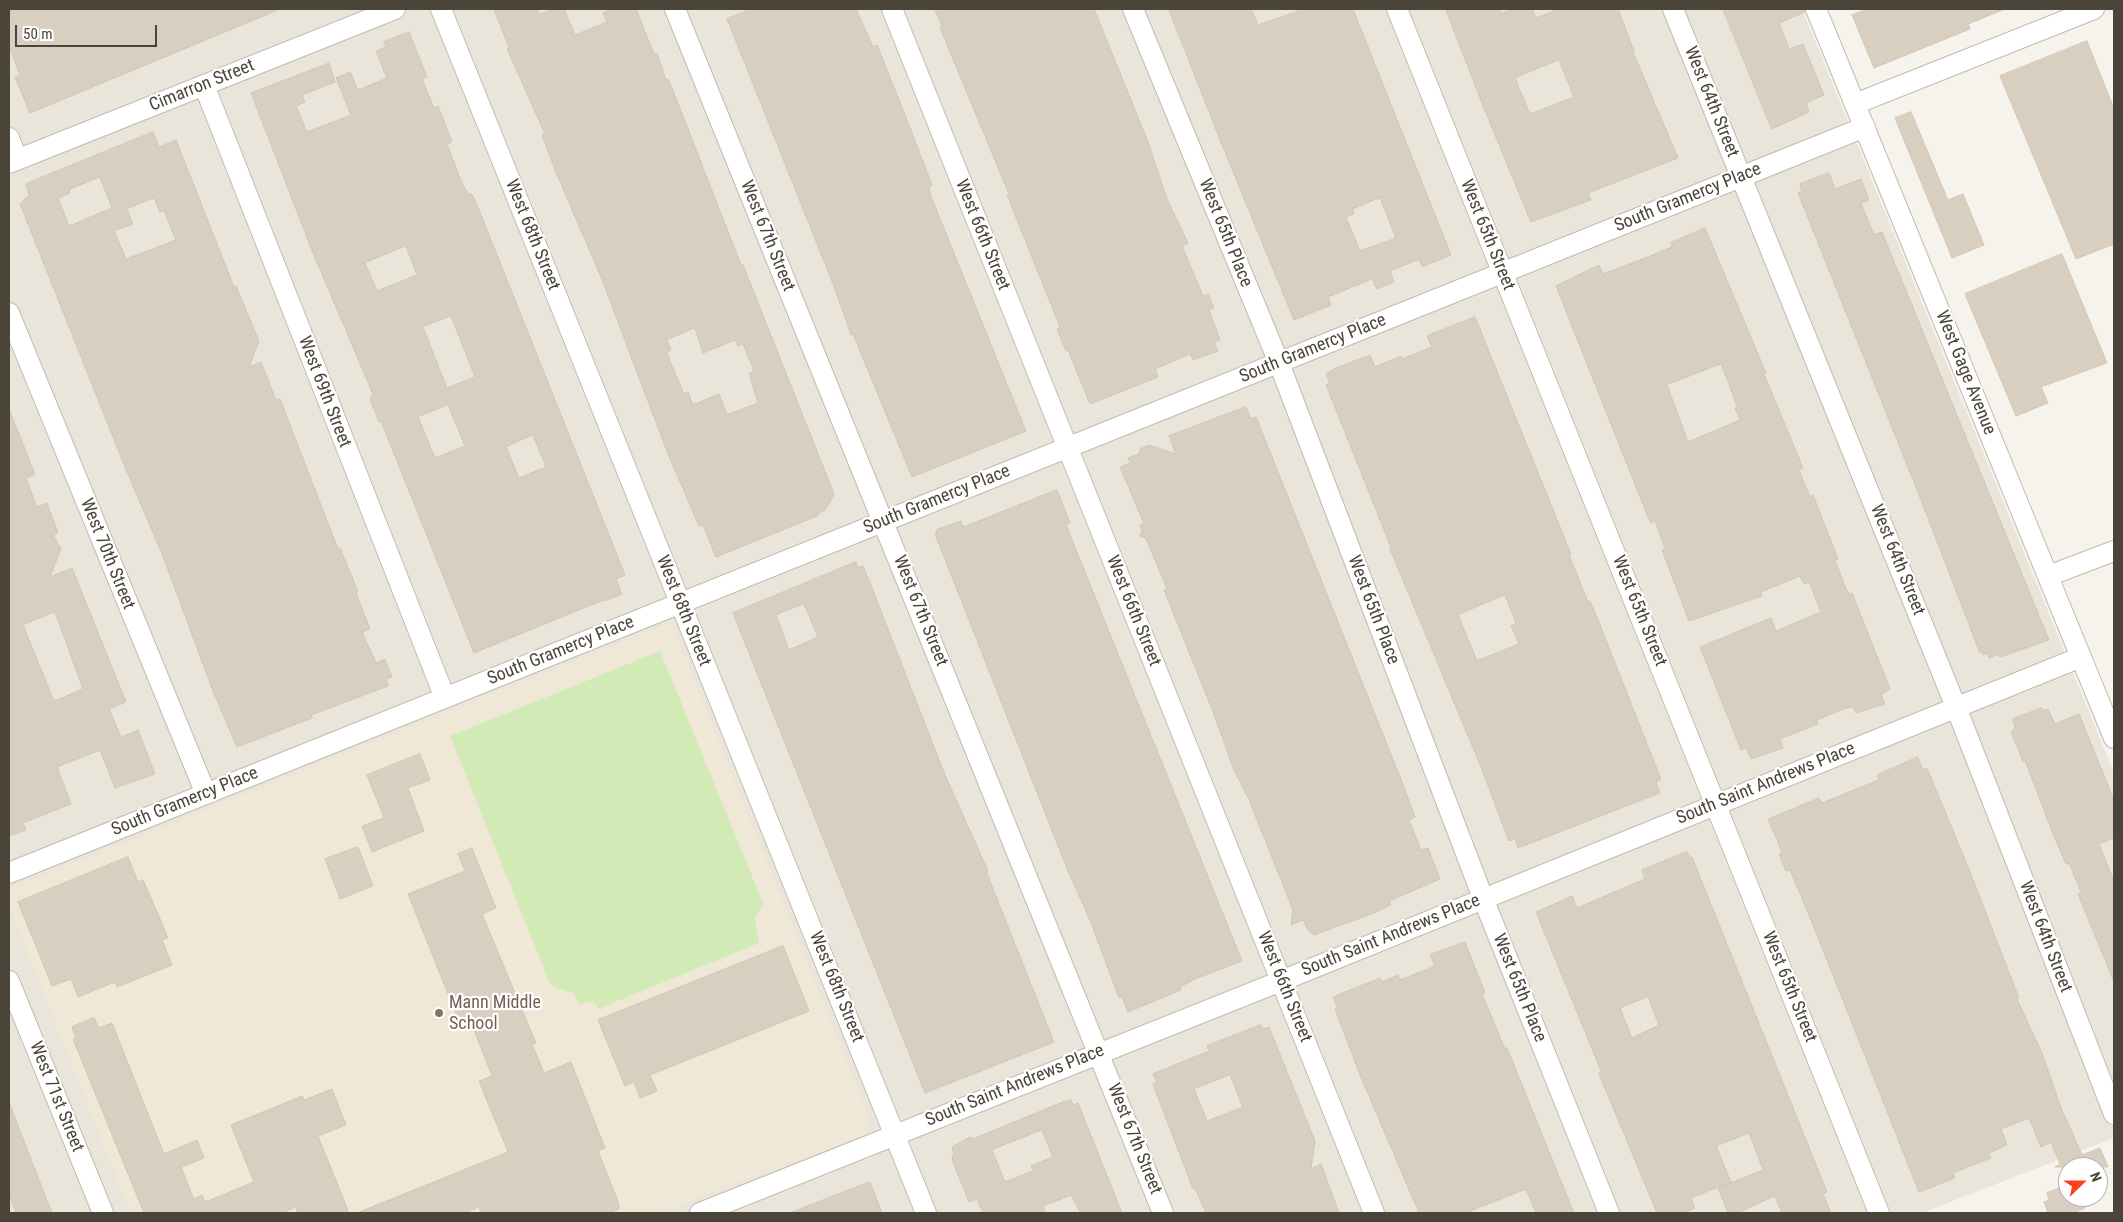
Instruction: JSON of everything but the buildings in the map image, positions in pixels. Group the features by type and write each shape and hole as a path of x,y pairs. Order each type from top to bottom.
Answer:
{"street":[{"name":"Cimarron Street","path":"13,161 395,9"},
{"name":"West 68th Street","path":"441,9 680,604 896,1134 926,1213"},
{"name":"West 67th Street","path":"676,9 1164,1213"},
{"name":"West 66th Street","path":"892,9 1374,1213"},
{"name":"West 65th Place","path":"1133,9 1279,363 1483,898 1609,1213"},
{"name":"West 65th Street","path":"1397,9 1717,804 1879,1213"},
{"name":"West 64th Street","path":"1673,9 1956,707 2114,1114"},
{"name":"West Gage Avenue","path":"1816,9 2114,738"},
{"path":"1855,104 2094,9"},
{"name":"West 69th Street","path":"204,85 445,698"},
{"name":"South Gramercy Place","path":"9,874 1865,127"},
{"path":"9,138 13,161"},
{"name":"West 70th Street","path":"9,313 206,794"},
{"path":"2048,576 2114,551"},
{"name":"South Saint Andrews Place","path":"700,1213 1099,1052 1282,981 2081,656"},
{"name":"West 71st Street","path":"9,981 103,1213"}],"shaded area":[{"path":"9,9 1802,9 2114,773 2114,1138 2065,1157 2058,1157 2058,1160 1922,1213 9,1213"},
{"name":"Mann Middle School","path":"671,622 870,1120 865,1135 658,1213 131,1213 9,906 9,889"}],"green space":[{"path":"660,651 763,903 755,918 759,943 598,1009 594,1001 579,1004 573,993 551,986 450,736"}],"place":[{"name":"Mann Middle School","path":"439,1013"}]}
